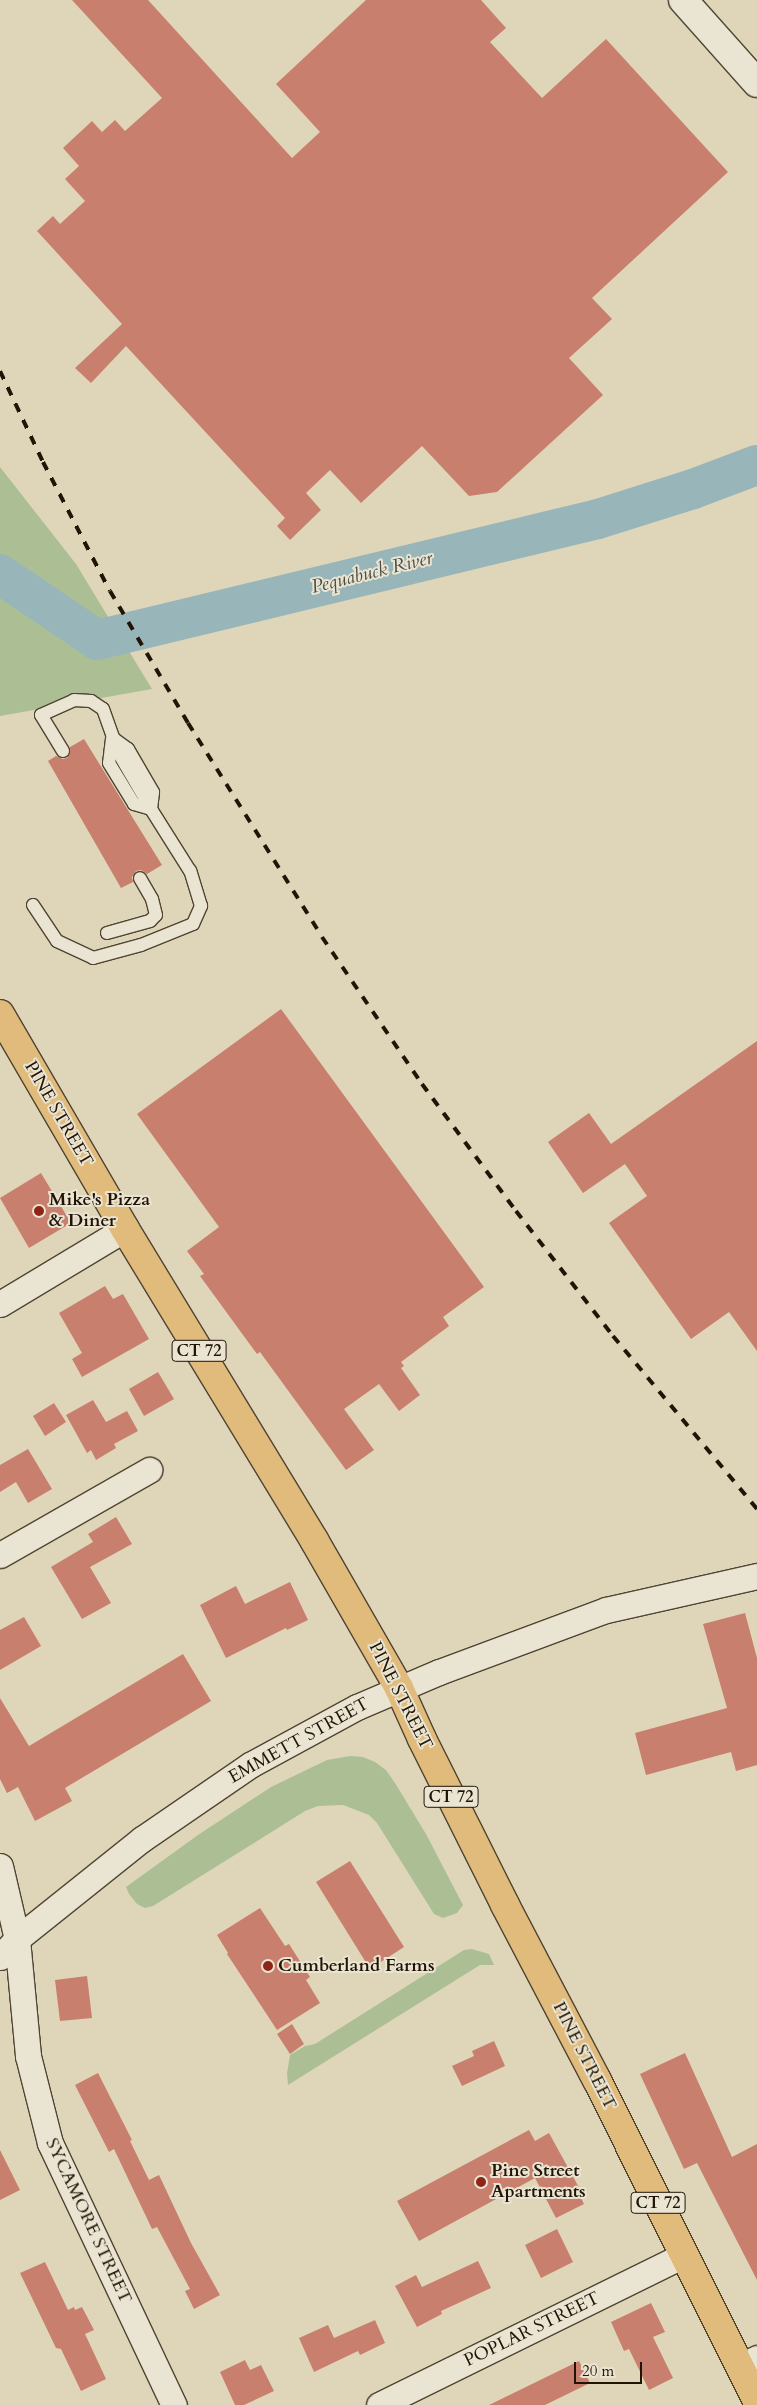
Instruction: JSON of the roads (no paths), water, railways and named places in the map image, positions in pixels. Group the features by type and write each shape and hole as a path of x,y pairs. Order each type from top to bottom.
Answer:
{"highway":[{"name":"PINE STREET","path":"0,1014 125,1229 314,1540 399,1688 422,1739 505,1905 597,2080 684,2255 748,2362 757,2401"}],"main road":[{"path":"682,0 757,83"}],"street":[{"path":"0,1304 125,1229"},
{"path":"0,1555 149,1470"},
{"name":"EMMETT STREET","path":"0,1957 17,1939 142,1838 250,1765 357,1707 399,1688 606,1610 757,1576"},
{"name":"SYCAMORE STREET","path":"0,1866 17,1939 28,2056 50,2143 174,2405"},
{"name":"POPLAR STREET","path":"379,2405 684,2255"}],"lane":[{"path":"63,752 41,715 74,700 91,701 103,709 113,738 109,763 134,804 151,809"},
{"path":"33,905 56,941 93,958 141,945 193,924 201,906 190,871 151,809 153,792 128,749 113,738"},
{"path":"107,933 150,920 156,915 140,878"}],"waterway":[{"name":"Pequabuck River","path":"0,574 97,640 598,519 693,489 757,465"}],"railway":[{"path":"0,371 43,462 110,591 188,723 322,937 422,1084 516,1211 613,1336 757,1509"}],"place":[{"name":"Mike's Pizza & Diner","path":"39,1211"},
{"name":"Cumberland Farms","path":"268,1966"},
{"name":"Pine Street Apartments","path":"481,2182"}]}
